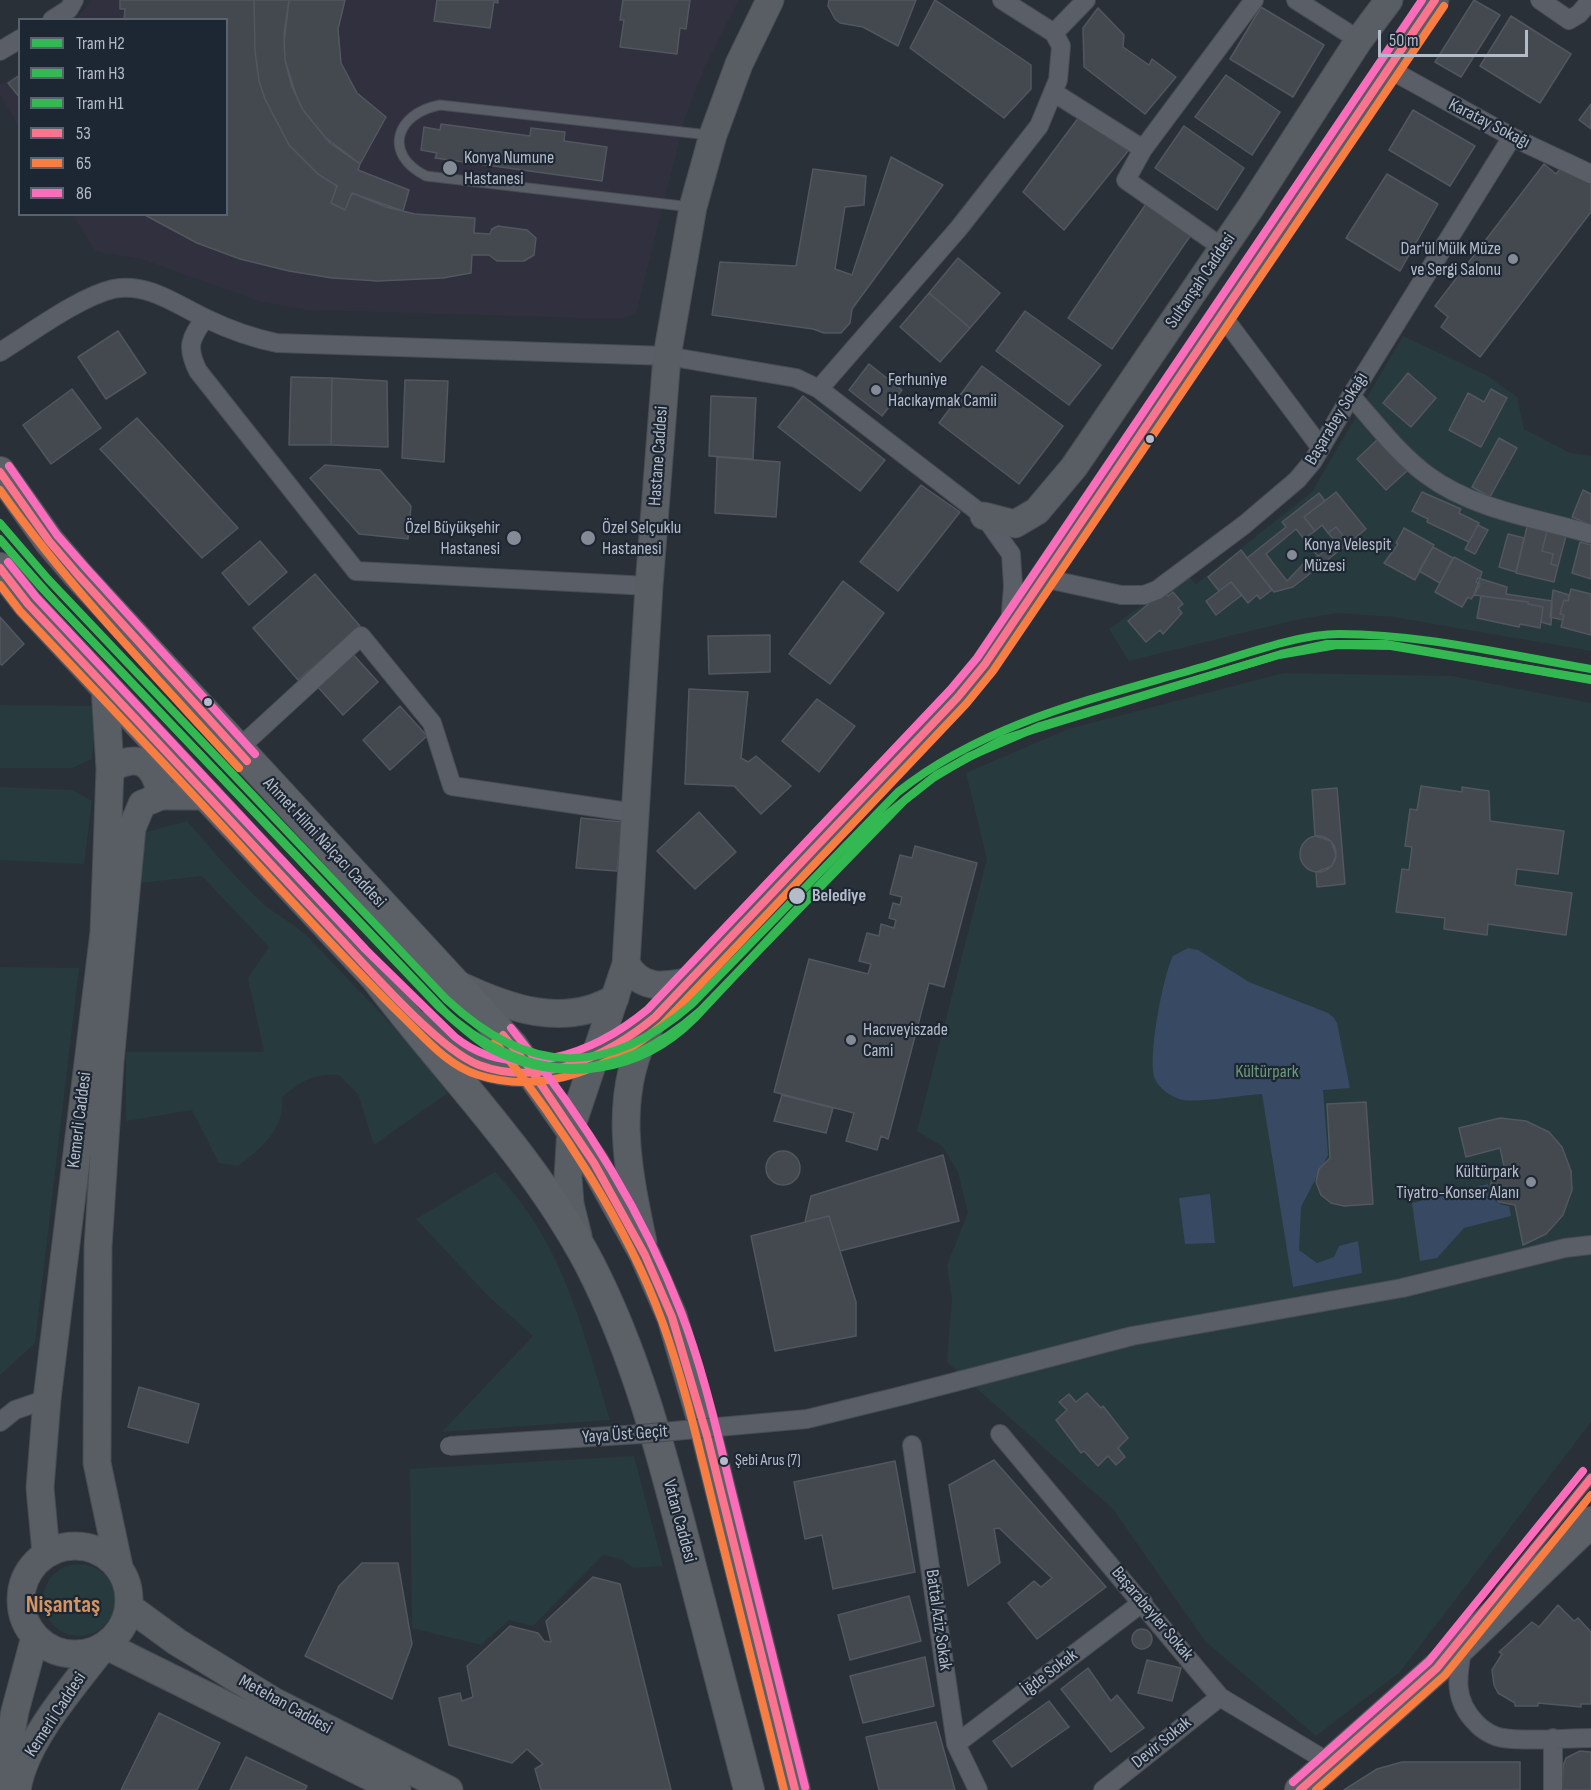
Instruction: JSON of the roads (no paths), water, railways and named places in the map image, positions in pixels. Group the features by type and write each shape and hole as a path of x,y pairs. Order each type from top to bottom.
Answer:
{"main road":[{"name":"Ahmet Hilmi Nalçacı Caddesi","path":"0,472 49,541 78,575 512,1046 571,1128"},
{"path":"0,568 105,687 209,796 376,978"},
{"name":"Vatan Caddesi","path":"376,978 499,1130 587,1260 609,1306 649,1410 749,1790"},
{"path":"571,1128 645,1256 672,1317 707,1436 795,1790"},
{"path":"1300,1790 1464,1644 1591,1522"}],"street":[{"path":"55,18 69,9 74,0"},
{"name":"Hastane Caddesi","path":"587,1260 570,1204 567,1177 571,1128 626,964 649,586 667,356 693,207 713,135 739,63 770,0"},
{"path":"819,389 958,228 1040,126 1058,80 1061,46 1054,33 1002,0"},
{"path":"1054,33 1086,0"},
{"path":"1223,248 1126,180 1143,149 1254,0"},
{"path":"1296,0 1359,39"},
{"name":"Sultanşah Caddesi","path":"984,516 1015,524 1037,511 1074,467 1223,248 1359,39 1389,0"},
{"name":"Sultanşah Caddesi","path":"655,1017 958,697 985,664 1435,0"},
{"path":"1540,0 1569,20 1579,14 1591,0"},
{"path":"0,51 18,40"},
{"name":"Karatay Sokağı","path":"1389,69 1512,137 1591,174"},
{"path":"1053,92 1143,149"},
{"name":"Başarabey Sokağı","path":"1041,581 1079,585 1133,596 1157,590 1244,525 1288,487 1306,470 1321,448 1512,137"},
{"path":"0,352 88,298 113,289 137,288 160,294 205,318 253,338 302,346 667,356 796,378 819,389 984,516 1011,554 1013,586 1010,627"},
{"path":"1221,314 1321,448"},
{"path":"205,318 193,335 189,354 198,371 356,571 649,586"},
{"path":"1351,396 1419,469 1437,482 1478,502 1591,534"},
{"path":"1066,546 1068,566 1079,585"},
{"path":"237,750 361,636 432,723 452,786 635,813"},
{"name":"Kemerli Caddesi","path":"46,1553 40,1488 47,1399 104,932 110,769 105,687"},
{"path":"110,769 124,761 142,762 157,775 161,796 209,796"},
{"name":"Kemerli Caddesi","path":"119,1567 97,1463 98,1247 110,1062 132,828 142,804 161,796"},
{"path":"626,964 632,974 649,985 659,986 686,982"},
{"path":"376,978 466,1059 497,1071 532,1071 595,1057 636,1034 655,1017"},
{"path":"456,984 522,1009 561,1014 581,1013 615,998"},
{"path":"645,1256 630,1180 627,1094 639,1044 655,1017"},
{"name":"Yaya Üst Geçit","path":"449,1446 641,1434 807,1419 1132,1336 1402,1288 1565,1248 1591,1245"},
{"path":"0,1422 15,1410 47,1399"},
{"name":"Başarabeyler Sokak","path":"1000,1434 1220,1696 1330,1763"},
{"name":"Battal Aziz Sokak","path":"912,1445 956,1744 978,1790"},
{"path":"69,1546 93,1548 108,1556 119,1567 126,1579 129,1607 121,1628 105,1645 76,1654 61,1653 46,1647 35,1637 26,1624 21,1609 21,1593 25,1577 46,1553 69,1546"},
{"name":"İğde Sokak","path":"956,1744 1143,1602"},
{"name":"Metehan Caddesi","path":"129,1607 177,1642 275,1702 448,1790"},
{"name":"Kemerli Caddesi","path":"17,1787 8,1714 35,1637"},
{"path":"1464,1644 1457,1675 1458,1694 1465,1712 1482,1729 1502,1738 1591,1738"},
{"name":"Kemerli Caddesi","path":"17,1787 40,1736 105,1645"},
{"name":"Metehan Caddesi","path":"105,1645 397,1790"},
{"name":"Devir Sokak","path":"1103,1790 1220,1696"},
{"path":"1553,1738 1553,1790"}],"lane":[{"path":"693,207 426,176 412,169 403,158 399,145 401,129 410,116 423,108 440,105 713,135"},
{"path":"1437,1668 1591,1478"}],"water":[{"path":"1188,948 1198,950 1249,982 1328,1013 1337,1023 1350,1088 1323,1090 1328,1155 1301,1207 1299,1250 1317,1263 1334,1257 1339,1246 1358,1241 1362,1273 1293,1287 1262,1094 1186,1100 1172,1096 1155,1079 1153,1054 1157,1018 1165,981 1173,956"},
{"path":"1488,1184 1494,1199 1500,1204 1509,1206 1511,1216 1464,1228 1437,1258 1420,1261 1412,1203"},
{"path":"1210,1194 1215,1243 1185,1244 1179,1198"}],"tram line":[{"name":"H2","path":"0,523 48,579 446,999 477,1024 507,1043 537,1054 568,1058 598,1055 629,1045 660,1028 692,1004 898,792 932,768 968,747 1043,715 1270,646 1323,635 1371,635 1434,641 1591,669"},
{"name":"H3","path":"0,539 40,586 439,1007 471,1033 504,1052 536,1064 568,1068 601,1065 634,1054 667,1036 700,1011 905,800 933,778 968,757 1040,726 1279,655 1337,645 1391,646 1589,679"},
{"name":"H1","path":"0,540 56,603 449,1016 493,1050 519,1061 546,1068 573,1070 599,1068 625,1062 650,1052 673,1037 694,1019 880,820 936,775 1003,739 1281,654 1327,644 1386,644 1591,680"}],"place":[{"name":"Konya Numune Hastanesi","path":"450,168"},
{"name":"Dar'ül Mülk Müze ve Sergi Salonu","path":"1513,259"},
{"name":"Ferhuniye Hacıkaymak Camii","path":"876,390"},
{"name":"Özel Büyükşehir Hastanesi","path":"514,538"},
{"name":"Özel Selçuklu Hastanesi","path":"588,538"},
{"name":"Konya Velespit Müzesi","path":"1292,555"},
{"name":"Belediye","path":"797,896"},
{"name":"Hacıveyiszade Cami","path":"851,1040"},
{"name":"Kültürpark Tiyatro-Konser Alanı","path":"1531,1182"},
{"name":"Şebi Arus (7)","path":"724,1461"}],"district":[{"name":"Nişantaş","path":"63,1606"}],"park label":[{"name":"Kültürpark","path":"1267,1072"}]}
